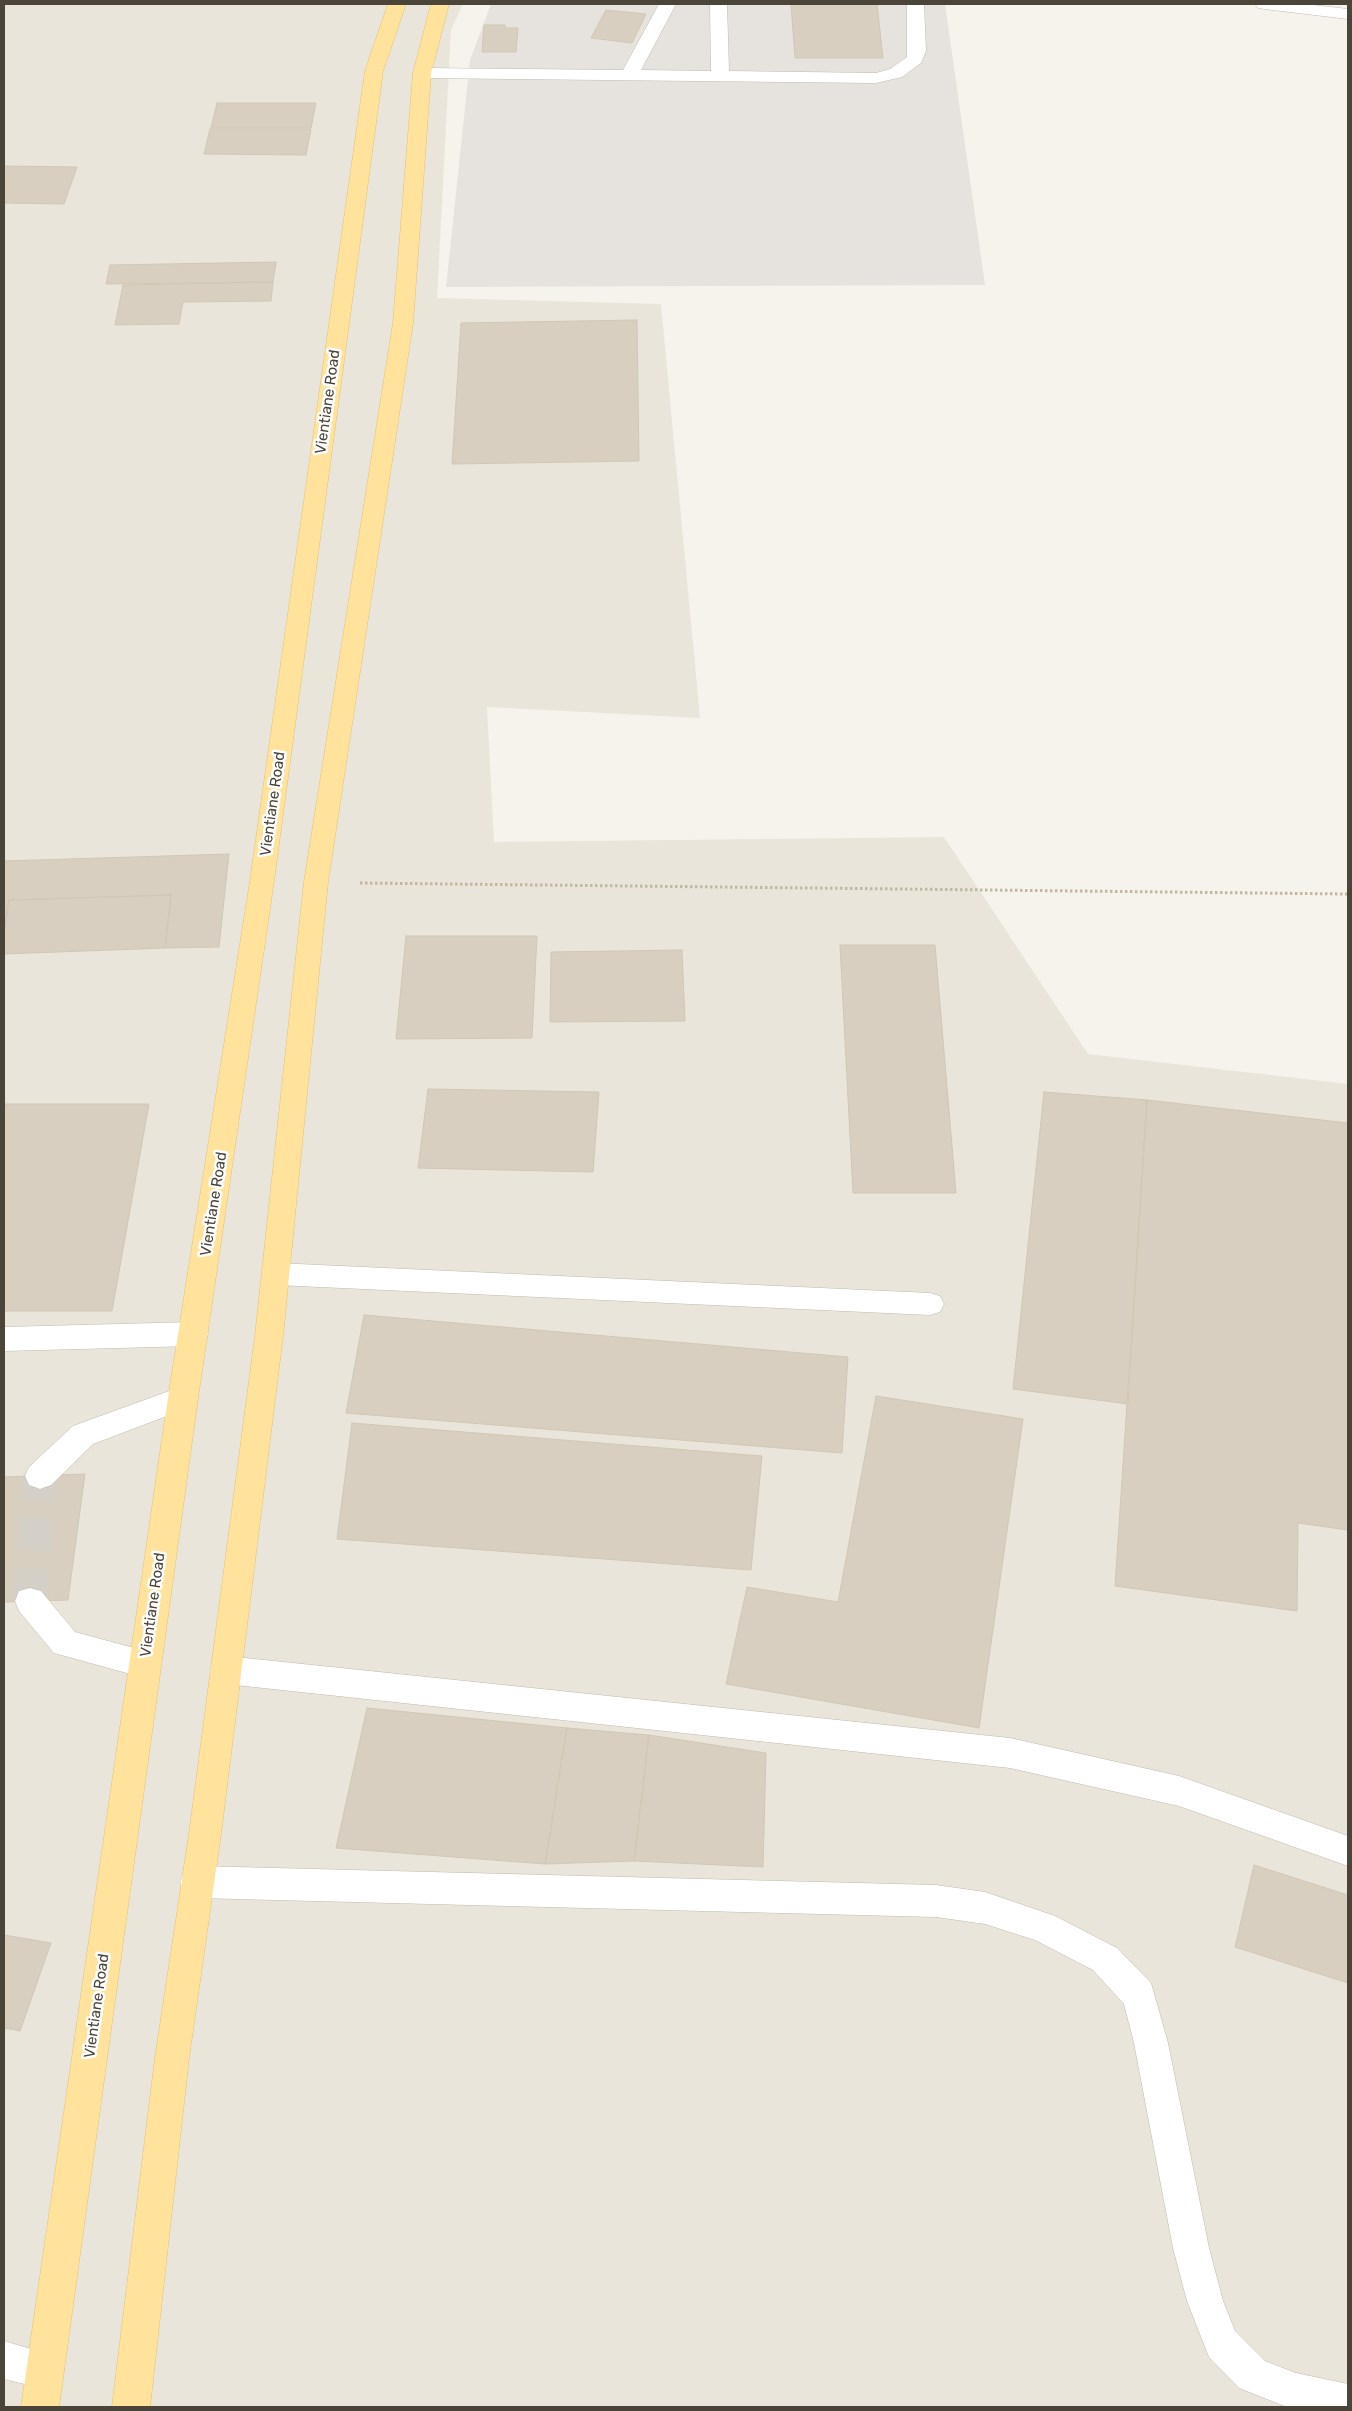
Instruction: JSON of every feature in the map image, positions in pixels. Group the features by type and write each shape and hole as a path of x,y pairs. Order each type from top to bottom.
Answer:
{"main road":[{"name":"Vientiane Road","path":"40,2407 182,1398 194,1334 262,881 374,71 397,4"},
{"path":"131,2407 171,2067 226,1670 276,1274 316,882 403,323 422,73 440,4"}],"street":[{"path":"629,75 667,4"},
{"path":"718,4 720,76"},
{"path":"422,73 876,78 896,73 915,59 917,51 914,4"},
{"path":"1264,4 1348,14"},
{"path":"276,1274 930,1304"},
{"path":"4,1339 194,1334"},
{"path":"40,1476 83,1435 182,1398"},
{"path":"30,1601 65,1643 145,1664"},
{"path":"226,1670 1010,1752 1179,1791 1348,1851"},
{"path":"197,1882 936,1902 985,1908 1043,1927 1105,1959 1139,1995 1151,2043 1191,2248 1206,2301 1222,2344 1252,2375 1296,2392 1348,2403"},
{"path":"4,2360 46,2370"}],"path":[{"path":"316,882 1348,894"}],"shaded area":[{"path":"4,4 463,4 451,30 437,298 661,304 700,718 487,707 494,842 944,837 1088,1054 1348,1084 1348,2407 4,2407"},
{"path":"491,4 945,4 985,285 446,287 470,60"}],"building":[{"path":"791,4 877,4 883,58 795,58"},
{"path":"606,10 646,14 632,43 591,38"},
{"path":"484,25 505,25 505,28 518,28 516,52 482,52"},
{"path":"217,103 316,103 311,128 211,128"},
{"path":"210,129 311,129 306,155 204,154"},
{"path":"4,166 77,167 64,204 4,203"},
{"path":"276,262 273,282 106,284 110,265"},
{"path":"273,282 271,301 183,302 179,324 115,325 123,285"},
{"path":"637,320 639,461 452,464 461,323"},
{"path":"229,854 219,947 165,948 171,895 9,900 4,932 4,861"},
{"path":"171,895 165,948 4,954 4,932 9,900"},
{"path":"406,936 537,936 532,1038 396,1039"},
{"path":"840,945 935,945 956,1193 853,1193"},
{"path":"682,950 685,1021 550,1022 551,952"},
{"path":"428,1089 599,1092 593,1172 418,1168"},
{"path":"1044,1092 1147,1100 1128,1404 1013,1389"},
{"path":"1147,1100 1348,1123 1348,1530 1298,1523 1297,1611 1115,1586"},
{"path":"4,1104 149,1104 112,1311 4,1311"},
{"path":"364,1315 848,1357 842,1453 346,1413"},
{"path":"876,1396 1023,1419 979,1728 726,1684 747,1587 838,1602"},
{"path":"352,1423 762,1456 751,1570 337,1539"},
{"path":"85,1474 68,1600 4,1602 4,1477"},
{"path":"367,1708 567,1728 545,1864 336,1848"},
{"path":"567,1728 649,1735 634,1861 545,1864"},
{"path":"649,1735 766,1753 763,1867 634,1861"},
{"path":"1254,1865 1348,1895 1348,1983 1235,1947"},
{"path":"4,1935 51,1943 20,2031 4,2028"}],"tunnel":[{"path":"30,1601 40,1476"}]}
